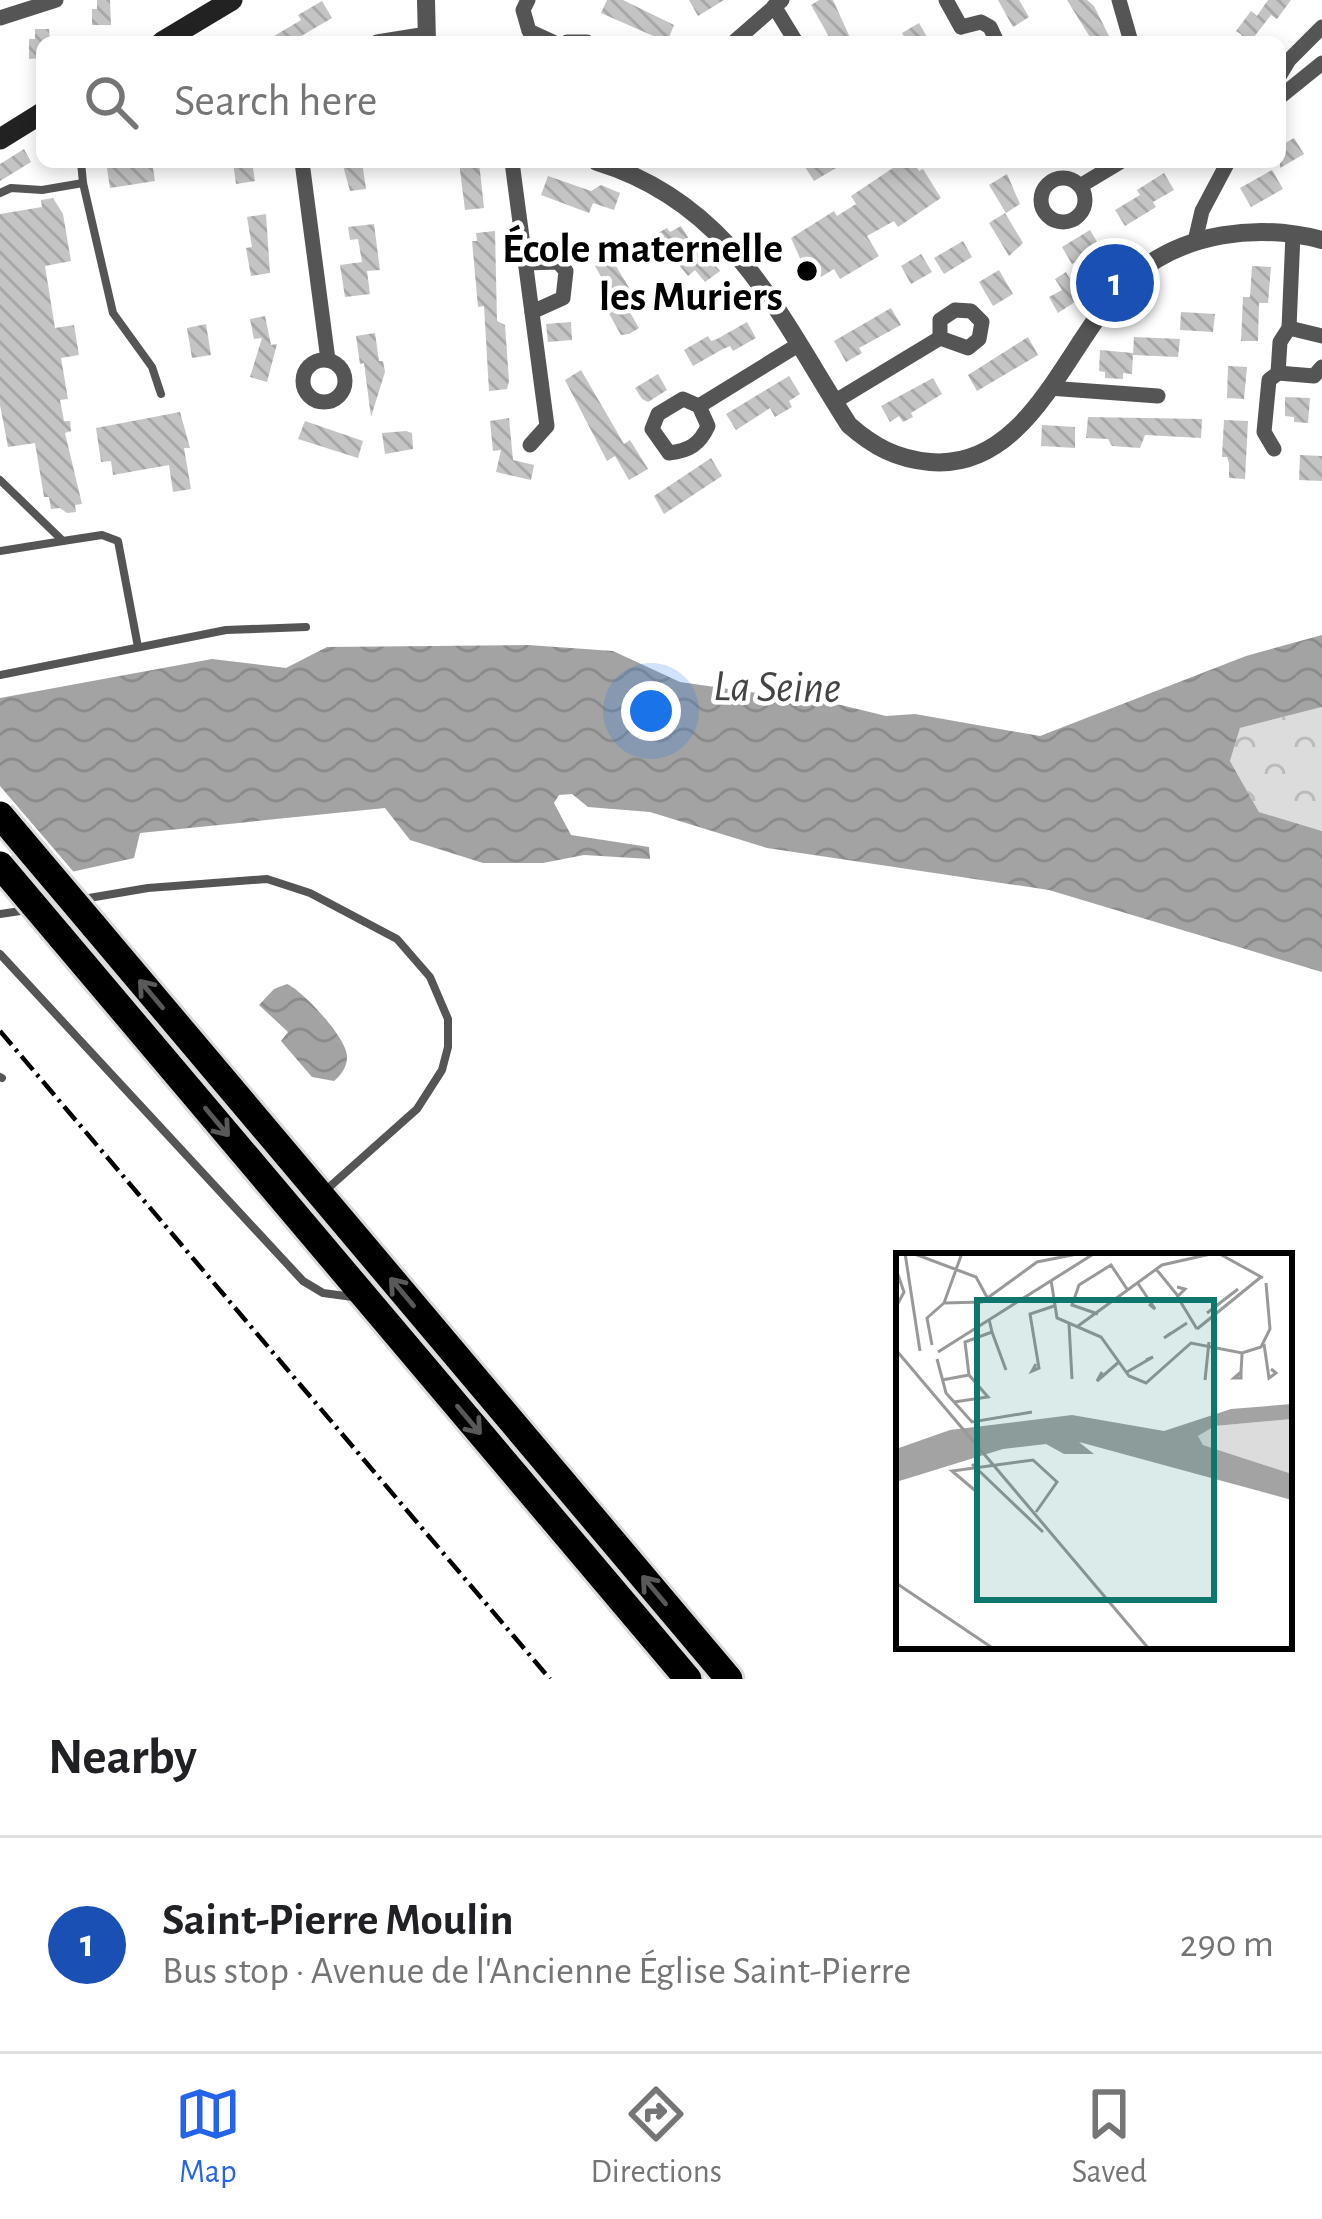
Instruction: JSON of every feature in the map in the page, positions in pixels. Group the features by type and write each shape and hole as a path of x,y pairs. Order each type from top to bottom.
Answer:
{"highway":[{"path":"0,815 729,1679"},
{"path":"0,865 688,1679"}],"main road":[{"path":"172,36 232,0"},
{"path":"0,139 36,117"}],"street":[{"path":"0,18 56,0"},
{"path":"426,0 428,36"},
{"path":"527,0 523,10 529,32 539,36"},
{"path":"946,0 958,35 981,22 994,36"},
{"path":"1119,0 1129,36"},
{"path":"741,36 778,3 793,36"},
{"path":"1286,65 1322,27"},
{"path":"1286,92 1322,63"},
{"path":"303,168 328,361"},
{"path":"513,168 548,426 530,445"},
{"path":"613,168 654,184 690,206 738,255 849,425 867,442 890,454 942,463 975,455 1024,422 1130,278 1195,241 1234,233 1293,234 1322,240"},
{"path":"1080,186 1110,168"},
{"path":"1195,241 1202,211 1224,168"},
{"path":"1278,373 1280,342 1289,328 1293,234"},
{"path":"526,263 558,262 566,271 562,298 532,312"},
{"path":"1289,328 1322,336"},
{"path":"834,401 940,338"},
{"path":"699,406 798,344"},
{"path":"1274,449 1264,432 1269,380 1278,373 1314,376 1322,367"},
{"path":"1049,388 1158,396"}],"lane":[{"path":"82,168 113,313 152,367 161,394"},
{"path":"0,193 11,188 42,190 83,183"},
{"path":"0,480 63,541"},
{"path":"0,551 102,535 118,541 138,647"},
{"path":"0,675 226,630 306,627"},
{"path":"64,903 148,888 267,879 310,893 398,939 430,977 448,1019 446,1057 417,1109 320,1195"},
{"path":"0,914 42,907"},
{"path":"0,954 303,1281 323,1293 366,1298"}],"green space":[{"path":"1322,707 1322,831 1259,812 1230,761 1240,728"}],"water":[{"path":"1322,635 1322,707 1240,728 1230,761 1259,812 1322,831 1322,972 1049,890 767,848 650,812 588,807 572,794 559,795 554,803 571,835 649,847 650,859 584,855 543,863 483,863 410,840 385,808 140,833 134,858 0,888 0,698 212,659 286,668 327,647 528,645 613,651 680,682 1040,736 1246,656"},
{"path":"287,984 323,1016 345,1049 346,1064 334,1081 312,1077 281,1041 288,1032 259,1005 274,989"}],"pier":[{"path":"0,786 78,877 0,894"}],"building":[{"path":"97,0 110,0 111,25 92,25"},
{"path":"607,0 623,0 674,25 669,36 653,36 601,13"},
{"path":"689,0 724,0 698,16"},
{"path":"833,0 849,36 829,36 811,5"},
{"path":"998,0 1019,0 1029,17 1013,27"},
{"path":"1067,0 1087,0 1094,6 1109,36 1089,36"},
{"path":"1268,0 1291,0 1277,19 1271,15 1255,36 1236,31 1251,11 1257,16"},
{"path":"322,1 332,18 301,36 274,36 301,20 298,15"},
{"path":"919,23 927,36 904,36"},
{"path":"35,29 49,29 50,36 36,36 36,58 29,59 29,39 35,39"},
{"path":"1294,138 1304,154 1286,164 1286,143"},
{"path":"24,149 31,162 0,181 0,164"},
{"path":"107,168 153,168 155,181 110,188"},
{"path":"234,168 253,168 255,181 236,184"},
{"path":"344,168 363,168 366,189 350,191"},
{"path":"460,168 480,168 484,208 465,210"},
{"path":"806,168 836,168 814,181"},
{"path":"893,168 917,168 923,169 941,198 898,227 894,221 867,236 879,256 840,279 834,269 821,277 811,260 803,265 791,238 834,211 837,216 856,204 851,196"},
{"path":"1272,170 1283,189 1251,207 1240,188"},
{"path":"1164,173 1174,190 1125,226 1115,210"},
{"path":"1007,174 1020,204 1006,213 989,185"},
{"path":"548,176 591,191 601,185 620,193 614,210 593,203 589,213 541,195"},
{"path":"53,198 63,214 71,261 45,266 55,328 74,325 79,355 61,358 68,399 60,400 64,421 70,421 71,431 65,433 82,504 75,505 76,512 67,513 51,509 49,497 44,497 35,443 8,447 0,405 0,214 42,207 41,200"},
{"path":"1005,213 1023,243 1009,256 989,223"},
{"path":"266,214 270,273 251,276 247,217"},
{"path":"374,224 380,270 367,271 370,294 345,297 340,265 362,262 358,239 350,240 348,227"},
{"path":"681,226 697,252 701,248 720,271 705,282 695,270 688,276 675,260 671,262 656,240 656,234"},
{"path":"1090,230 1100,247 1072,264 1062,247"},
{"path":"495,231 497,321 505,325 509,381 507,389 489,391 484,306 478,307 472,241 477,241 476,233"},
{"path":"963,241 972,257 944,274 934,258"},
{"path":"921,254 932,272 911,284 901,266"},
{"path":"610,256 631,291 621,297 639,328 629,334 621,335 603,303 613,297 595,266"},
{"path":"1252,266 1271,267 1268,303 1259,303 1258,341 1241,341 1243,297 1250,297"},
{"path":"999,270 1013,294 993,306 979,282"},
{"path":"1066,272 1081,298 1058,313 1049,297 1062,290 1055,279"},
{"path":"891,308 901,325 859,348 862,353 846,362 834,341"},
{"path":"1181,312 1215,314 1213,332 1180,330"},
{"path":"265,316 271,345 277,344 267,382 250,377 262,338 254,339 250,319"},
{"path":"571,322 572,340 548,342 546,324"},
{"path":"747,322 756,338 693,366 684,350"},
{"path":"206,324 211,355 192,358 187,328"},
{"path":"375,333 385,372 371,417 356,336"},
{"path":"1028,337 1038,355 977,391 968,375"},
{"path":"1134,337 1180,339 1178,357 1133,355"},
{"path":"1100,350 1133,353 1132,374 1123,373 1123,379 1105,378 1105,372 1099,371"},
{"path":"1228,366 1247,367 1244,399 1227,398"},
{"path":"581,370 624,444 630,440 648,469 629,480 615,456 607,461 565,380"},
{"path":"658,374 667,390 648,402 635,388"},
{"path":"789,376 800,394 789,401 792,407 775,417 770,408 736,430 726,414"},
{"path":"933,378 942,394 911,413 913,417 903,422 899,416 890,422 881,406"},
{"path":"1285,397 1310,398 1308,423 1285,416"},
{"path":"180,412 190,448 184,448 191,489 173,492 169,465 113,475 111,461 101,462 96,428"},
{"path":"1088,417 1202,419 1201,438 1145,435 1140,448 1112,446 1108,439 1086,438"},
{"path":"509,418 513,460 534,465 531,480 496,472 501,450 493,451 490,421"},
{"path":"1224,420 1248,421 1245,479 1229,478 1227,457 1222,457"},
{"path":"305,421 363,441 358,458 298,439"},
{"path":"1042,425 1075,427 1075,448 1041,446"},
{"path":"382,433 412,433 413,449 385,454"},
{"path":"1300,455 1322,456 1322,481 1299,480"},
{"path":"711,458 722,476 664,514 654,496"}],"railway":[{"path":"0,1031 550,1679"}],"place":[{"name":"École maternelle les Muriers","path":"807,271"},
{"name":"Saint-Pierre Moulin","path":"1115,283"}],"water label":[{"name":"La Seine","path":"777,685"}]}
